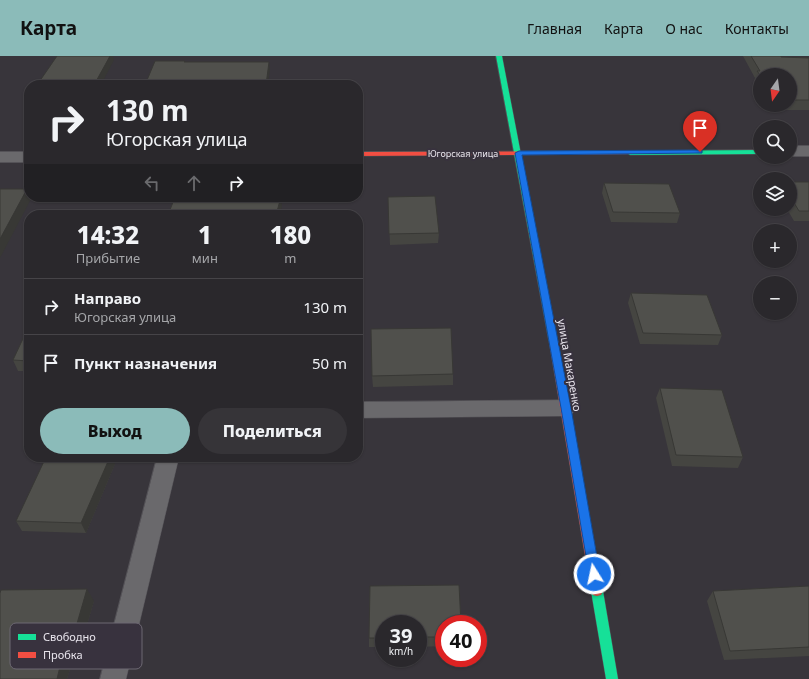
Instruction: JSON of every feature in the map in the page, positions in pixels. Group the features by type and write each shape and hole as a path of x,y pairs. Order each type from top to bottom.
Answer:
{"street":[{"name":"улица Макаренко","path":"500,56 566,408 612,679"},
{"path":"797,151 809,151"},
{"name":"Югорская улица","path":"363,154 753,152"},
{"path":"0,157 24,156"}],"lane":[{"path":"363,410 566,408"},
{"path":"127,623 167,462"},
{"path":"113,679 115,669"}],"building":[{"path":"57,56 110,56 97,80 40,80"},
{"path":"751,56 809,58 809,100 797,100 797,68 758,68"},
{"path":"155,61 269,62 267,80 147,80"},
{"path":"797,182 809,182 809,211 799,211 797,208"},
{"path":"604,183 669,184 680,213 613,212"},
{"path":"0,189 24,189 24,195 0,239"},
{"path":"435,196 439,233 389,234 388,197"},
{"path":"173,202 280,202 277,210 170,210"},
{"path":"631,293 707,295 722,335 643,333"},
{"path":"451,328 453,374 372,376 371,329"},
{"path":"24,336 24,361 13,360"},
{"path":"660,388 722,390 743,457 676,455"},
{"path":"44,462 108,462 81,523 16,521"},
{"path":"459,585 461,615 435,615 435,637 427,637 427,615 375,615 375,638 369,638 370,586"},
{"path":"809,586 809,647 730,651 713,591"},
{"path":"87,589 77,623 10,623 10,669 59,669 57,679 0,679 1,590"}],"traffic: fast":[{"path":"499,56 553,341"},
{"path":"630,153 753,152"},
{"path":"597,591 612,679"}],"traffic: jam":[{"path":"363,154 630,153"},
{"path":"553,341 597,591"}],"route":[{"path":"594,574 566,408 519,153 700,152"}]}
